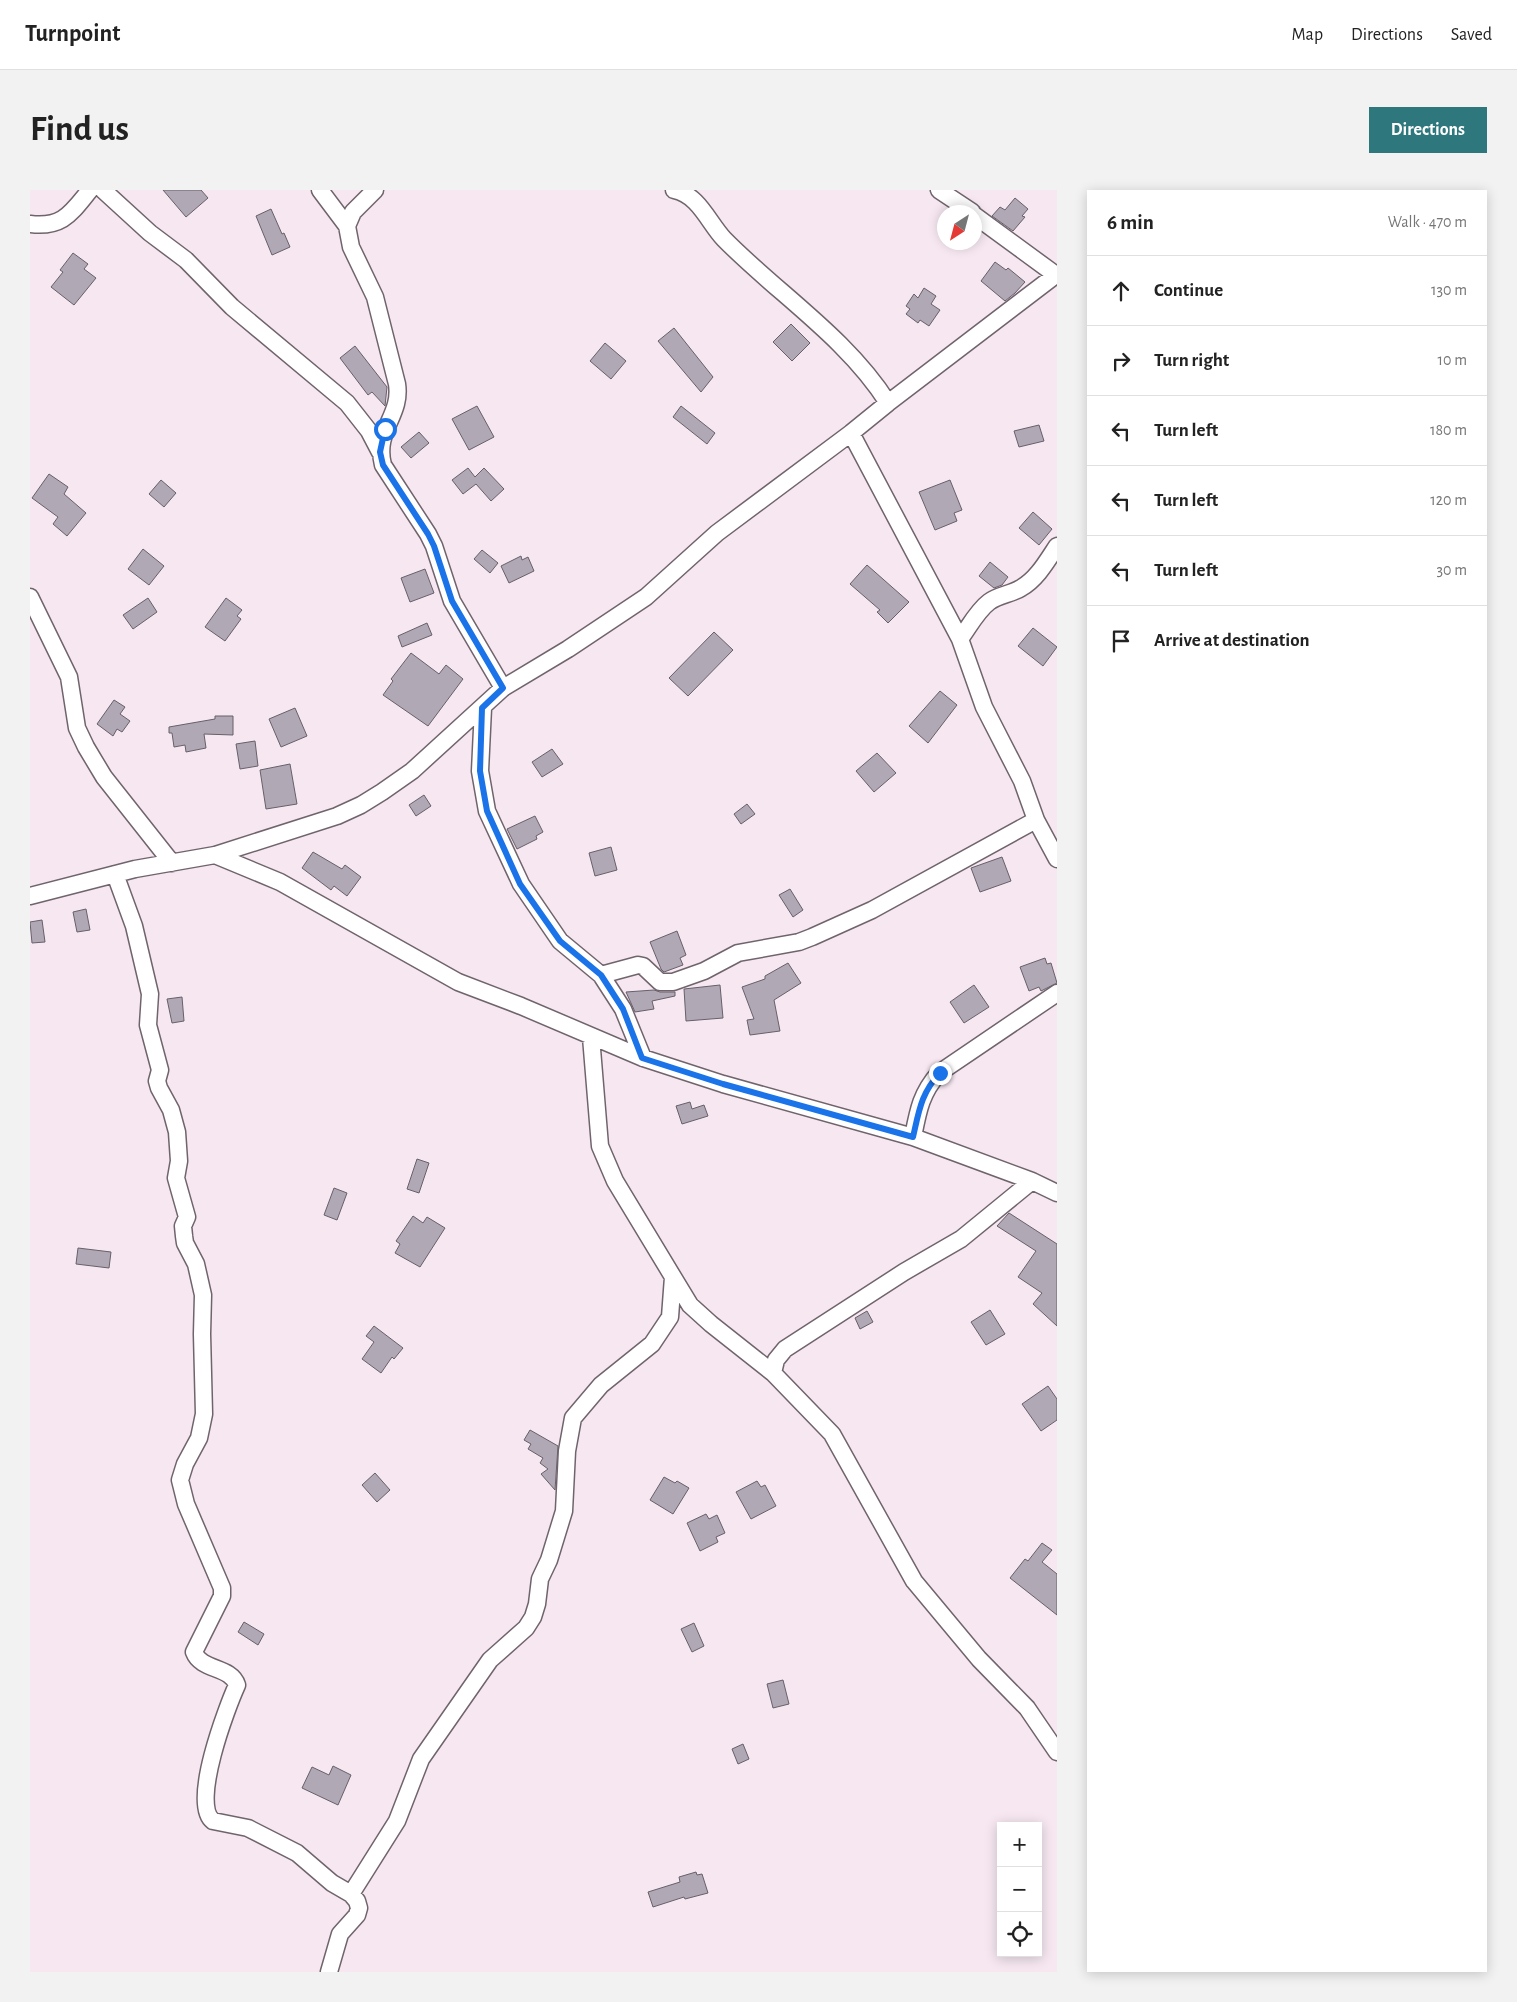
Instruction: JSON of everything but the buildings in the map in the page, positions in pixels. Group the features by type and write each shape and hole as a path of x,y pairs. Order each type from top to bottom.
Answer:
{"street":[{"path":"30,224 44,225 61,221 67,217 90,190"},
{"path":"103,190 150,233 186,260 232,307 347,403 369,431 380,452 383,465 434,546 452,601 503,688"},
{"path":"320,190 347,226"},
{"path":"375,190 352,212 347,226 350,246 375,297 399,393 394,412 382,437 380,452"},
{"path":"674,190 690,196 730,244 849,354 877,386 888,403"},
{"path":"939,190 960,205"},
{"path":"30,896 115,874 215,856 337,816 361,805 412,771 503,688 568,649 646,597 717,533 851,434 888,403 1056,275 982,221"},
{"path":"851,434 960,639 984,708 1022,781 1036,820 1057,859"},
{"path":"960,639 978,613 990,601 1020,589 1051,566 1057,546"},
{"path":"30,597 69,677 77,728 86,747 104,777 172,863"},
{"path":"482,708 480,771 487,811 520,884 551,929 571,952 601,975 623,1009 642,1058"},
{"path":"601,975 638,965 643,966 660,982 673,982 704,971 738,953 799,942 872,910 1036,820"},
{"path":"215,856 280,882 458,982 521,1006 642,1058 723,1084 913,1137 1032,1181 1057,1193"},
{"path":"115,874 134,926 150,994 148,1025 160,1070 158,1088 171,1110 177,1132 179,1160 176,1178 187,1217 183,1226 185,1243 196,1264 203,1295 203,1421 199,1438 185,1464 180,1480 186,1504 222,1588 222,1596 194,1652 199,1661 220,1670 236,1680 237,1685 228,1704 211,1760 206,1793 206,1808 209,1818 213,1821 248,1828 297,1853 332,1883 351,1894 358,1902 360,1908 357,1915 340,1934 329,1972"},
{"path":"913,1137 925,1090 940,1073 1057,993"},
{"path":"591,1037 600,1146 615,1181 690,1305 773,1373 837,1441 914,1581 979,1660 1027,1708 1057,1752"},
{"path":"773,1373 776,1360 785,1349 904,1272 961,1239 1032,1181"},
{"path":"351,1894 397,1821 421,1759 490,1660 526,1628 533,1617 537,1604 540,1579 564,1511 567,1451 573,1418 601,1385 640,1356 652,1344 670,1317 674,1277"}],"route":[{"path":"385,429 380,452 383,465 428,534 434,546 452,601 503,688 482,708 480,771 487,811 520,884 560,941 601,975 623,1009 642,1058 723,1084 913,1137 925,1090 940,1073"}]}
